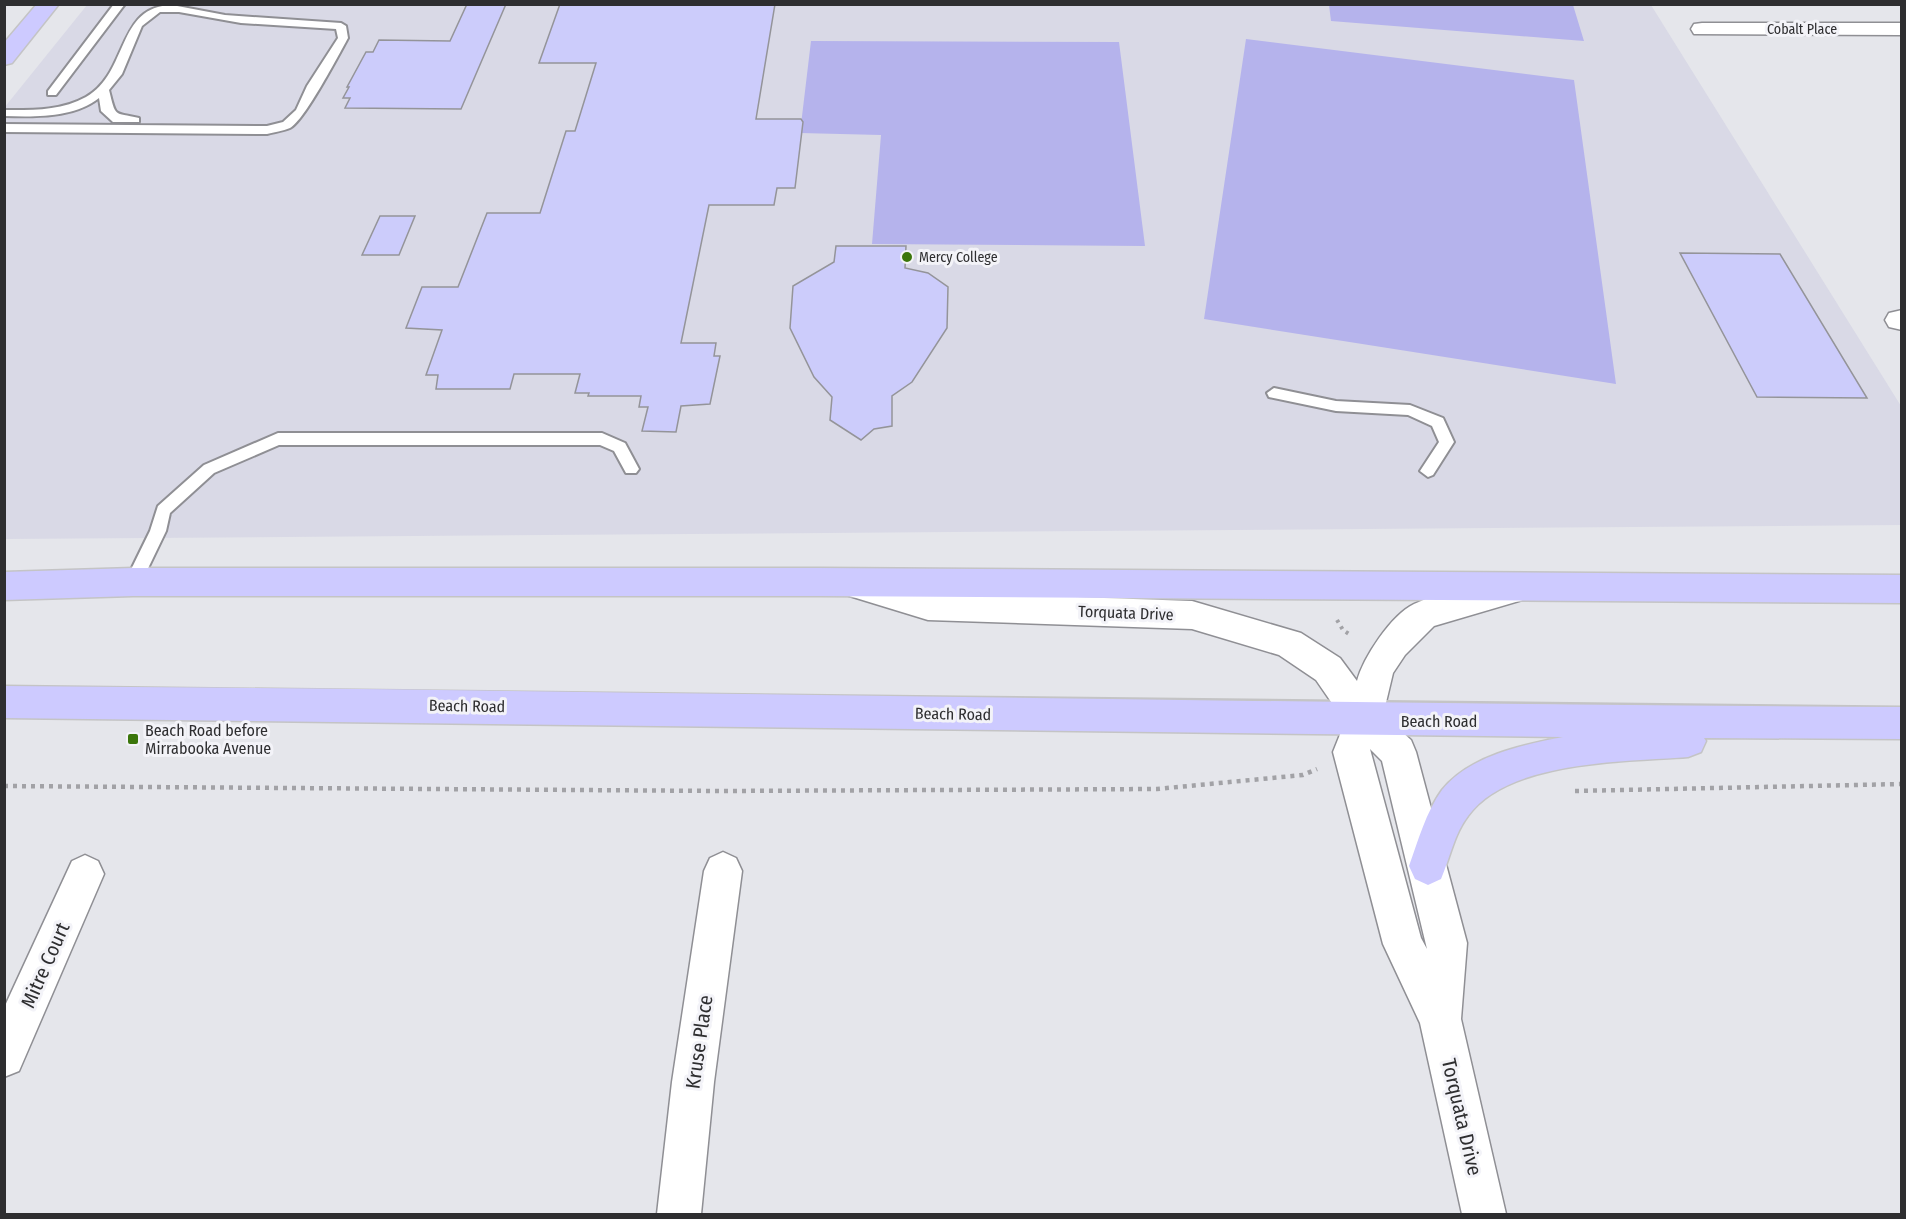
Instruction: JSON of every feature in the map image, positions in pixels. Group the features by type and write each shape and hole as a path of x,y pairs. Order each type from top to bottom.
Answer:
{"main road":[{"path":"4,58 49,4"},
{"path":"4,586 133,582 852,583 1902,589"},
{"name":"Beach Road","path":"4,702 317,704 1364,720 1902,723"},
{"path":"1428,866 1443,824 1460,797 1480,782 1511,768 1570,750 1723,738 1823,722"}],"street":[{"name":"Cobalt Place","path":"1701,29 1902,29"},
{"name":"Torquata Drive","path":"852,583 928,606 1192,615 1248,629 1289,643 1328,669 1364,720 1398,752 1447,943 1440,1019"},
{"name":"Torquata Drive","path":"1484,1215 1440,1019 1403,944 1351,752 1364,720 1377,668 1394,645 1423,615 1519,588"},
{"name":"Kruse Place","path":"679,1215 693,1082 723,871"},
{"name":"Mitre Court","path":"4,1056 85,874"}],"lane":[{"path":"52,93 120,4"},
{"path":"4,113 44,114 84,105 104,91 125,56 136,23 166,6 209,16 341,26 343,38 301,112 287,125 253,130 4,128"},
{"path":"104,91 103,101 107,111 117,120 235,120 253,130"},
{"path":"1274,393 1336,406 1410,410 1438,422 1447,442 1428,471"},
{"path":"133,582 158,531 163,510 209,469 278,439 602,439 620,447 631,469"}],"path":[{"path":"4,786 711,791 1157,789 1303,775"}],"shaded area":[{"name":"Mercy College","path":"87,5 1651,5 1901,406 1901,525 5,539 4,108"},
{"path":"1329,5 1573,5 1584,41 1331,21"},
{"path":"1246,39 1574,80 1616,384 1204,319"},
{"path":"811,41 1119,42 1145,246 872,244 881,135 800,133"}],"building":[{"path":"467,4 506,4 461,109 345,108 350,98 343,98 349,87 347,87 366,52 373,52 379,40 450,41"},
{"path":"560,4 775,4 756,119 801,119 803,122 795,188 777,188 774,205 709,205 681,343 716,343 714,356 720,356 710,404 681,406 676,432 642,431 648,407 639,407 641,396 588,396 589,393 575,393 580,374 514,374 510,389 436,389 438,375 426,375 442,330 406,328 422,287 458,287 487,213 540,213 566,131 575,131 596,63 539,63"},
{"path":"380,216 415,216 399,255 362,255"},
{"path":"836,246 906,246 905,268 928,273 948,287 947,328 912,382 892,396 892,426 874,429 861,440 830,420 832,397 814,377 790,328 793,286 834,262"},
{"path":"1680,253 1780,254 1867,398 1757,397"}],"place":[{"name":"Mercy College","path":"907,257"},
{"name":"Beach Road before Mirrabooka Avenue","path":"133,739"}]}
